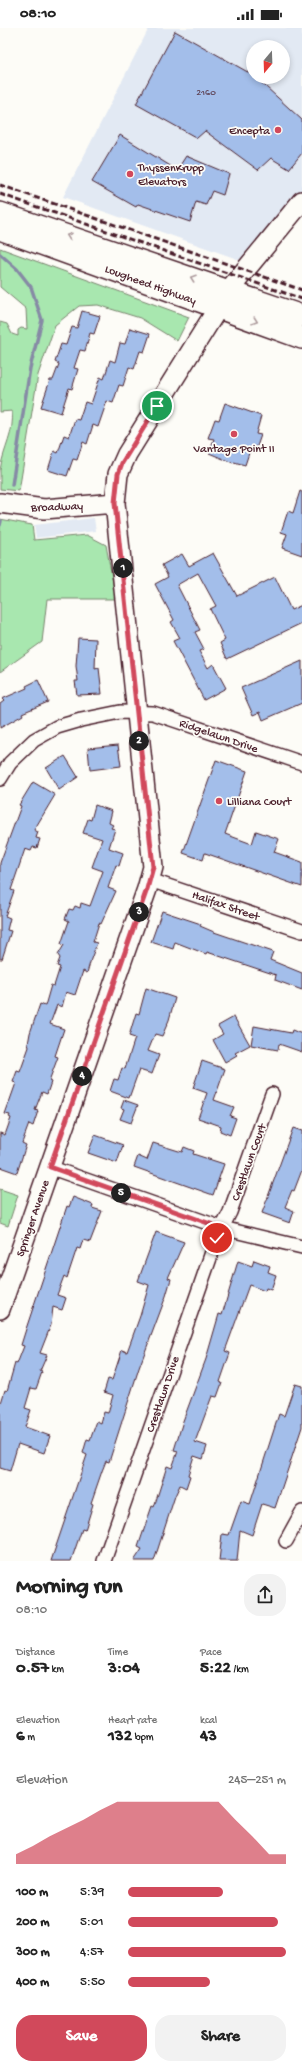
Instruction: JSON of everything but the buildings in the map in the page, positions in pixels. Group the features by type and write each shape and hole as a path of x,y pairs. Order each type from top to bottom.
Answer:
{"main road":[{"name":"Lougheed Highway","path":"0,212 302,316"},
{"name":"Lougheed Highway","path":"0,229 302,338"}],"street":[{"path":"230,290 302,201"},
{"name":"Springer Avenue","path":"0,1309 150,880 153,855 136,712 115,503 118,474 127,454 218,308"},
{"name":"Broadway","path":"0,503 44,509 115,503"},
{"name":"Ridgelawn Drive","path":"0,779 10,763 34,740 56,727 120,712 153,713 302,763"},
{"name":"Halifax Street","path":"150,880 302,931"},
{"name":"Crestlawn Court","path":"222,1228 230,1212 272,1094"},
{"path":"50,1167 222,1228 302,1247"},
{"name":"Crestlawn Drive","path":"104,1561 222,1228"},
{"path":"286,1541 302,1512"}],"shaded area":[{"path":"149,28 302,28 302,194 240,260 63,197"},
{"path":"94,518 96,531 36,538 34,525"}],"green space":[{"path":"0,248 189,317 177,341 140,318 98,305 79,306 55,325 38,375 19,491 0,489 0,470 12,426 12,411 0,412 0,322 7,324 12,334 18,336 18,330 21,328 27,329 26,309 0,287"},
{"path":"0,519 32,525 34,540 87,535 106,545 116,599 47,599 42,642 0,672"},
{"path":"0,1189 18,1195 8,1226 0,1223"}],"waterway":[{"path":"0,254 17,269 31,287 42,320 30,368 12,485"},
{"path":"0,525 1,521"}],"railway":[{"path":"0,185 302,290"},
{"path":"0,194 302,299"}],"place":[{"name":"Encepta","path":"278,130"},
{"name":"ThyssenKrupp Elevators","path":"130,174"},
{"name":"Vantage Point II","path":"234,434"},
{"name":"Lilliana Court","path":"219,801"}],"route":[{"path":"157,406 122,463 118,474 115,495 135,700 153,855 153,867 147,889 50,1167 222,1228 217,1238"}]}
